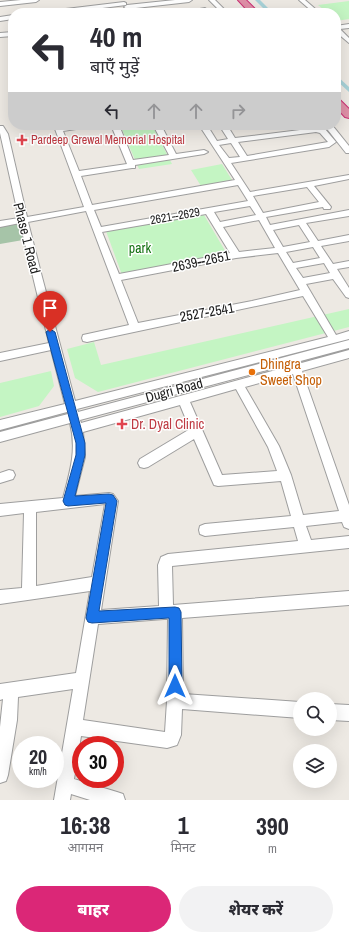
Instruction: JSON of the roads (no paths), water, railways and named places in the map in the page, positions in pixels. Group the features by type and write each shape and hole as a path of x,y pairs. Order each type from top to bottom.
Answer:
{"highway":[{"path":"237,0 245,8"},
{"path":"242,0 250,8"},
{"path":"341,101 349,109"},
{"path":"341,107 349,115"}],"street":[{"path":"0,4 6,2 36,0"},
{"path":"87,0 91,8 124,4 189,0"},
{"path":"212,0 220,8"},
{"path":"296,0 305,8"},
{"path":"305,0 312,8"},
{"path":"341,34 349,41"},
{"path":"341,40 349,47"},
{"name":"Phase 1 Road","path":"0,128 4,134 23,220 54,346 81,443 80,455 68,501"},
{"path":"58,130 134,326"},
{"path":"117,130 131,164"},
{"path":"160,130 173,155"},
{"path":"206,130 261,216 334,339"},
{"path":"228,130 245,158"},
{"path":"215,144 316,130 322,131 331,144"},
{"path":"332,130 349,151"},
{"path":"226,162 341,142"},
{"path":"76,174 173,155 204,152"},
{"path":"248,195 349,177"},
{"path":"0,224 240,182"},
{"path":"309,184 333,216"},
{"name":"2621--2629","path":"98,230 252,203"},
{"name":"2621--2629","path":"218,225 324,204"},
{"name":"2639--2651","path":"116,278 236,255 209,211"},
{"path":"267,228 349,213"},
{"path":"301,222 349,295"},
{"path":"236,255 281,250 349,238"},
{"path":"290,266 331,267 349,264"},
{"path":"300,282 331,267"},
{"name":"2527-2541","path":"86,338 134,326 281,299 306,292"},
{"name":"Dugri Road","path":"0,437 72,412 349,335"},
{"path":"0,355 54,346"},
{"path":"77,429 348,353"},
{"name":"Dugri Road","path":"0,425 72,412 348,353"},
{"path":"206,530 299,521 348,520 296,368"},
{"path":"238,384 273,446 285,475 306,546"},
{"path":"183,399 218,481 285,475"},
{"path":"144,463 197,432"},
{"path":"0,510 68,501 109,498 112,501 63,792 117,800"},
{"path":"29,594 30,506"},
{"path":"74,727 167,740 171,739 173,735 175,701 171,612 165,565 166,561 349,542"},
{"path":"0,597 98,583"},
{"path":"92,618 349,598"},
{"path":"0,775 9,720 5,691 81,680"},
{"path":"175,701 293,709"},
{"path":"337,712 349,713"}],"waterway":[{"path":"257,0 266,8"},
{"path":"341,82 349,90"}],"place":[{"name":"Pardeep Grewal Memorial Hospital","path":"22,140"},
{"name":"Dhingra Sweet Shop","path":"252,372"},
{"name":"Dr. Dyal Clinic","path":"122,424"}],"park label":[{"name":"park","path":"140,248"}]}
